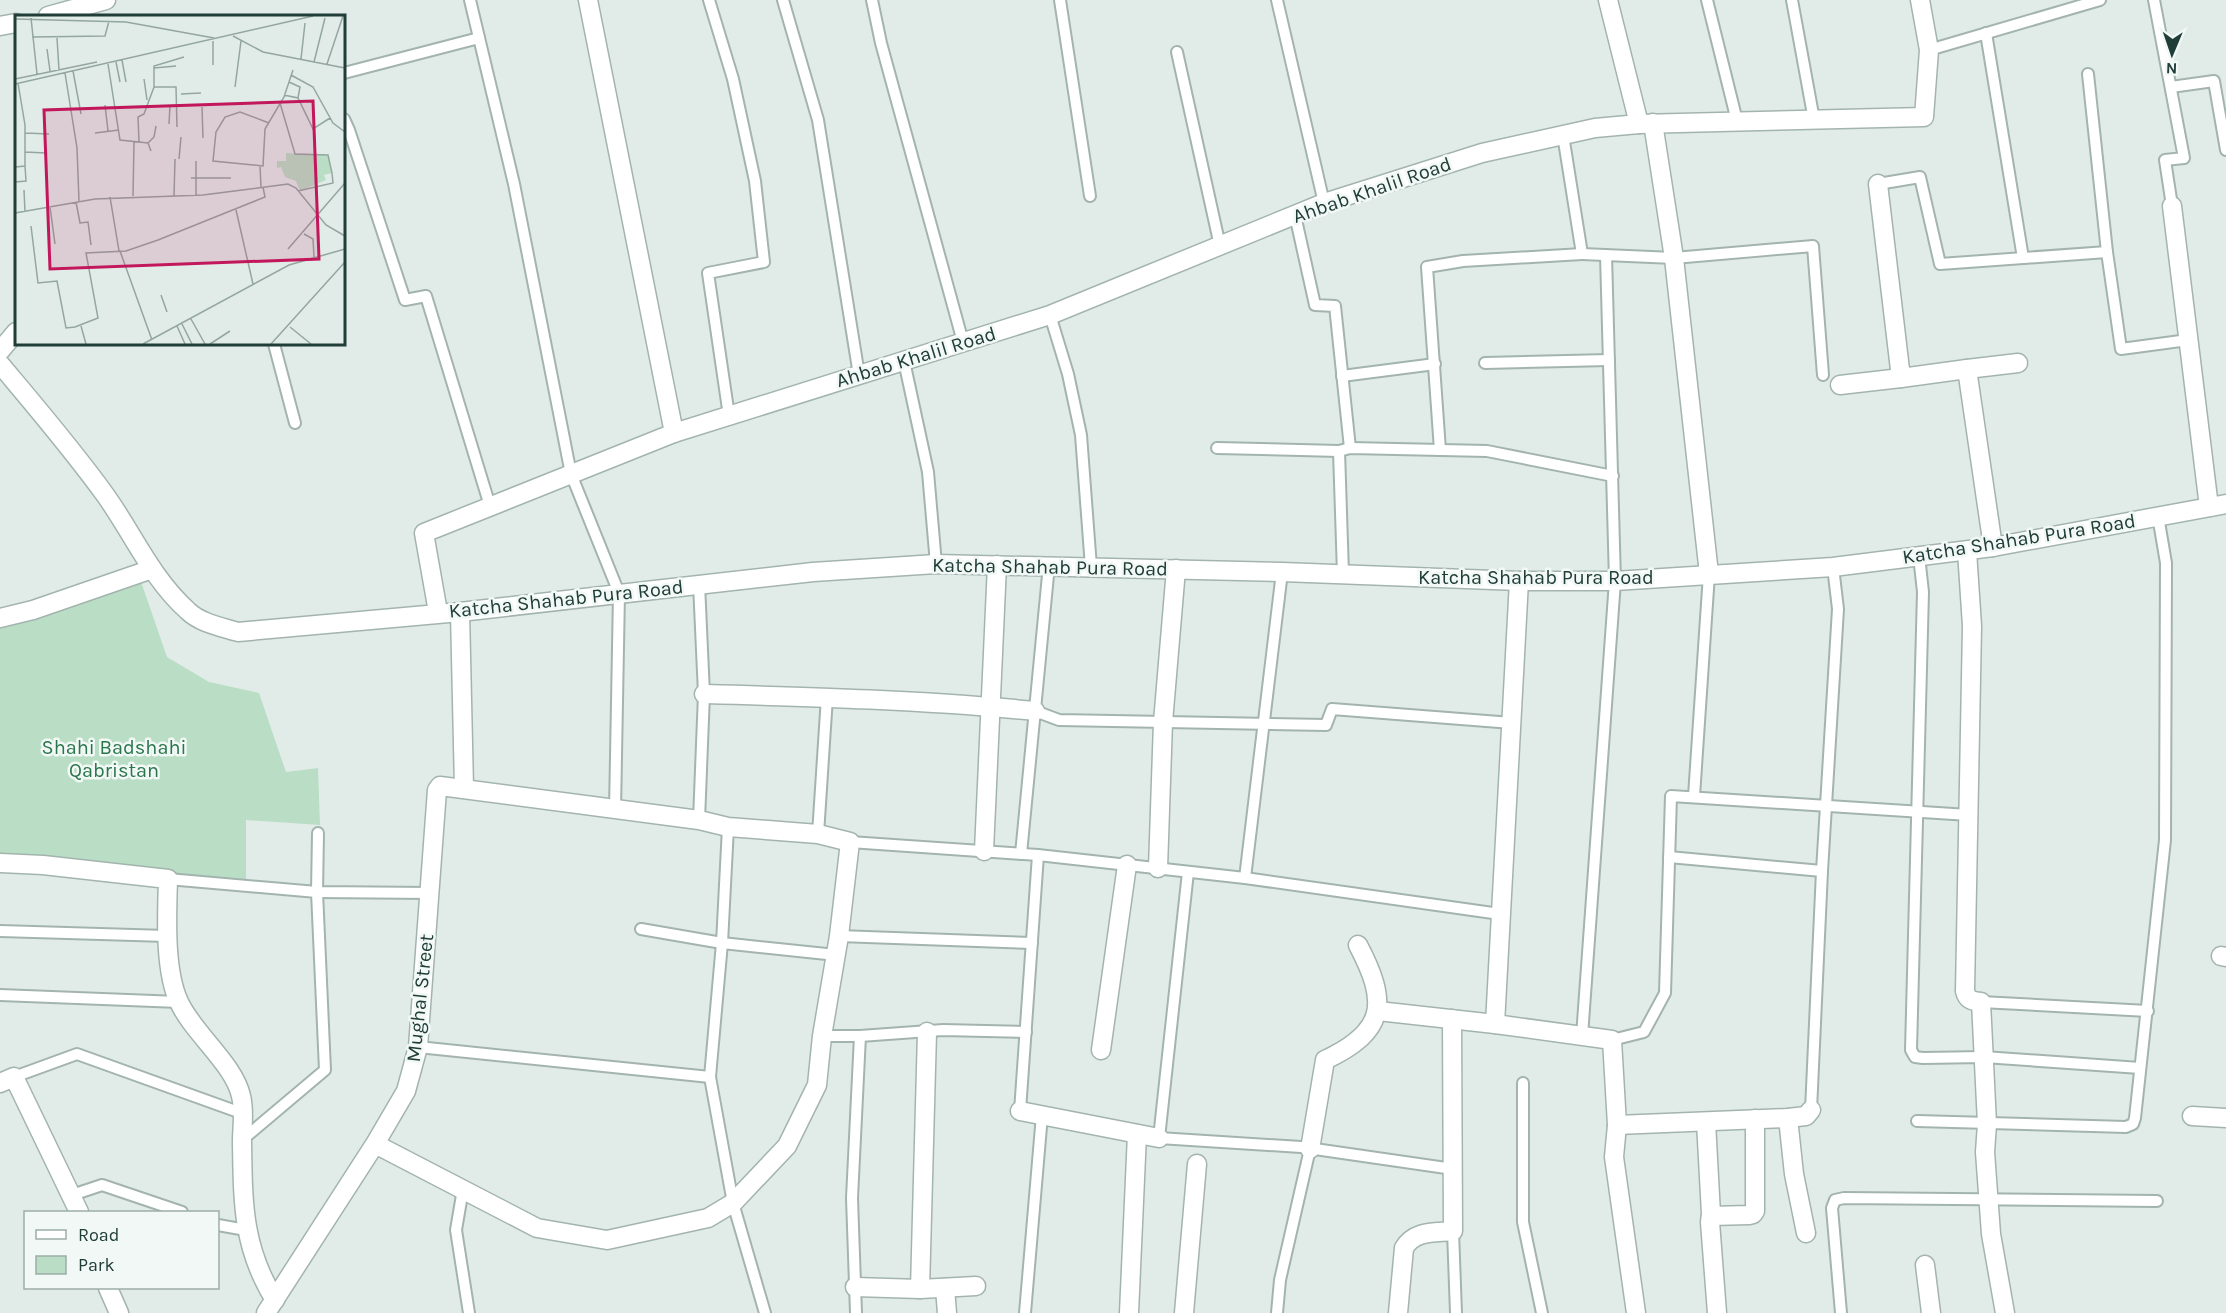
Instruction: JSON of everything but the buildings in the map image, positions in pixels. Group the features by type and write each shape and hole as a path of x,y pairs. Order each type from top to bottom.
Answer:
{"street":[{"path":"52,15 106,0"},
{"path":"588,0 674,433"},
{"path":"1608,0 1646,124 1674,258 1709,574"},
{"path":"1920,0 1929,50"},
{"path":"0,26 15,23"},
{"name":"Ahbab Khalil Road","path":"438,612 424,533 674,433 1050,315 1324,203 1482,153 1595,128 1646,124 1924,117 1929,50"},
{"path":"1878,184 1901,378"},
{"path":"2172,206 2188,340 2217,506"},
{"path":"0,351 15,333"},
{"path":"1840,385 2018,363"},
{"name":"Katcha Shahab Pura Road","path":"0,364 38,408 106,496 170,592 190,613 214,625 238,632 438,612 460,612 813,572 936,564 1049,565 1519,581 1615,581 1833,567 1993,547 2217,506"},
{"path":"1966,369 1993,547"},
{"path":"1967,550 1972,626 1965,991 1966,997 1981,1002 1988,1197 1991,1234 2005,1313"},
{"path":"984,850 997,565"},
{"path":"0,618 33,610 152,568"},
{"path":"1158,868 1163,722 1176,569"},
{"path":"1495,1024 1519,581"},
{"path":"375,1144 537,1228 607,1240 708,1218 733,1203 787,1146 817,1085 850,842 818,834 728,827 699,820 615,811 464,788 460,612"},
{"path":"704,694 827,697 990,706 1035,711"},
{"name":"Mughal Street","path":"271,1306 375,1144 406,1091 418,1047 437,790 440,786 464,788"},
{"path":"0,863 43,865 168,879 167,936 173,983 179,1002 238,1085 244,1114 242,1140 246,1230 271,1306"},
{"path":"1101,1050 1127,865"},
{"path":"1310,1149 1325,1060 1357,1042 1370,1028 1378,1011 1371,968 1359,945"},
{"path":"1378,1011 1612,1040 1617,1125 1614,1157 1636,1313"},
{"path":"1398,1313 1404,1248 1410,1238 1453,1231 1452,1019"},
{"path":"920,1289 927,1032"},
{"path":"7,1080 72,1195 79,1211"},
{"path":"1617,1125 1788,1119 1806,1116 1811,1110"},
{"path":"1020,1111 1159,1138"},
{"path":"2192,1116 2226,1118"},
{"path":"1711,1216 1749,1215 1755,1210 1755,1119"},
{"path":"1788,1119 1794,1174 1806,1233"},
{"path":"1706,1122 1717,1313"},
{"path":"1129,1313 1137,1134"},
{"path":"1184,1313 1197,1164"},
{"path":"1925,1266 1931,1313"},
{"path":"855,1287 920,1289 975,1286"},
{"path":"945,1288 947,1313"},
{"path":"109,1289 119,1313"}],"lane":[{"path":"470,0 514,184 571,474 619,593 615,811"},
{"path":"709,0 733,79 753,170 764,262 708,273 729,416"},
{"path":"783,0 818,120 859,375"},
{"path":"872,0 881,43 963,342"},
{"path":"1060,0 1090,196"},
{"path":"1277,0 1324,203"},
{"path":"1707,0 1737,121"},
{"path":"1792,0 1814,120"},
{"path":"1929,50 2100,0"},
{"path":"2154,0 2184,158 2165,160 2172,206"},
{"path":"1986,33 2023,258"},
{"path":"345,73 479,38"},
{"path":"1177,52 1220,246"},
{"path":"2088,74 2107,252 2121,349 2188,340"},
{"path":"2171,87 2214,81 2226,150"},
{"path":"345,121 350,130 405,300 426,296 490,506"},
{"path":"1563,135 1582,254"},
{"path":"1878,184 1920,177 1940,264 2107,252"},
{"path":"1295,215 1315,305 1335,306 1342,376 1343,574"},
{"path":"1440,450 1427,267 1463,261 1582,254 1674,258 1813,246 1822,375"},
{"path":"1582,1036 1615,581 1606,255"},
{"path":"1050,315 1068,374 1081,435 1091,567"},
{"path":"274,345 295,423"},
{"path":"1485,363 1610,360"},
{"path":"904,361 928,472 936,564"},
{"path":"1342,376 1435,364"},
{"path":"1217,448 1487,451 1613,476"},
{"path":"1917,1120 2126,1127 2133,1124 2148,1011 2165,840 2166,563 2158,516"},
{"path":"1919,556 1923,592 1911,1050 1915,1057 1923,1058 1984,1057 2140,1068"},
{"path":"1021,854 1049,565"},
{"path":"1811,1110 1822,871 1838,609 1833,567"},
{"path":"1245,878 1282,572"},
{"path":"1694,796 1709,574"},
{"path":"699,584 704,694 699,820"},
{"path":"818,834 827,697"},
{"path":"1035,711 1059,720 1326,725 1332,709 1512,723"},
{"path":"1612,1040 1644,1032 1665,993 1671,796 1969,815"},
{"path":"728,827 722,943 710,1077 733,1203 765,1313"},
{"path":"242,1140 325,1070 317,892 318,833"},
{"path":"850,842 984,850 1158,868 1500,914"},
{"path":"1020,1111 1038,855"},
{"path":"1669,857 1822,871"},
{"path":"1188,872 1159,1138 1310,1149 1453,1169"},
{"path":"168,879 317,892 430,894"},
{"path":"640,929 722,943 836,955"},
{"path":"0,931 167,936"},
{"path":"839,936 1032,943"},
{"path":"0,995 179,1002"},
{"path":"1981,1002 2148,1011"},
{"path":"822,1036 927,1032 1026,1032"},
{"path":"856,1313 852,1198 860,1036"},
{"path":"418,1047 710,1077"},
{"path":"7,1080 77,1054 244,1114"},
{"path":"1523,1083 1523,1222 1542,1313"},
{"path":"1024,1313 1042,1115"},
{"path":"1277,1313 1280,1280 1310,1149"},
{"path":"72,1195 102,1185 179,1211"},
{"path":"463,1189 456,1230 469,1313"},
{"path":"1841,1313 1832,1208 1835,1200 1844,1198 1988,1197 2157,1201"},
{"path":"219,1225 246,1230"},
{"path":"1453,1231 1456,1313"}],"green space":[{"name":"Shahi Badshahi Qabristan","path":"138,573 167,657 209,682 259,693 286,772 318,768 320,825 246,820 246,886 0,863 0,623"}]}
